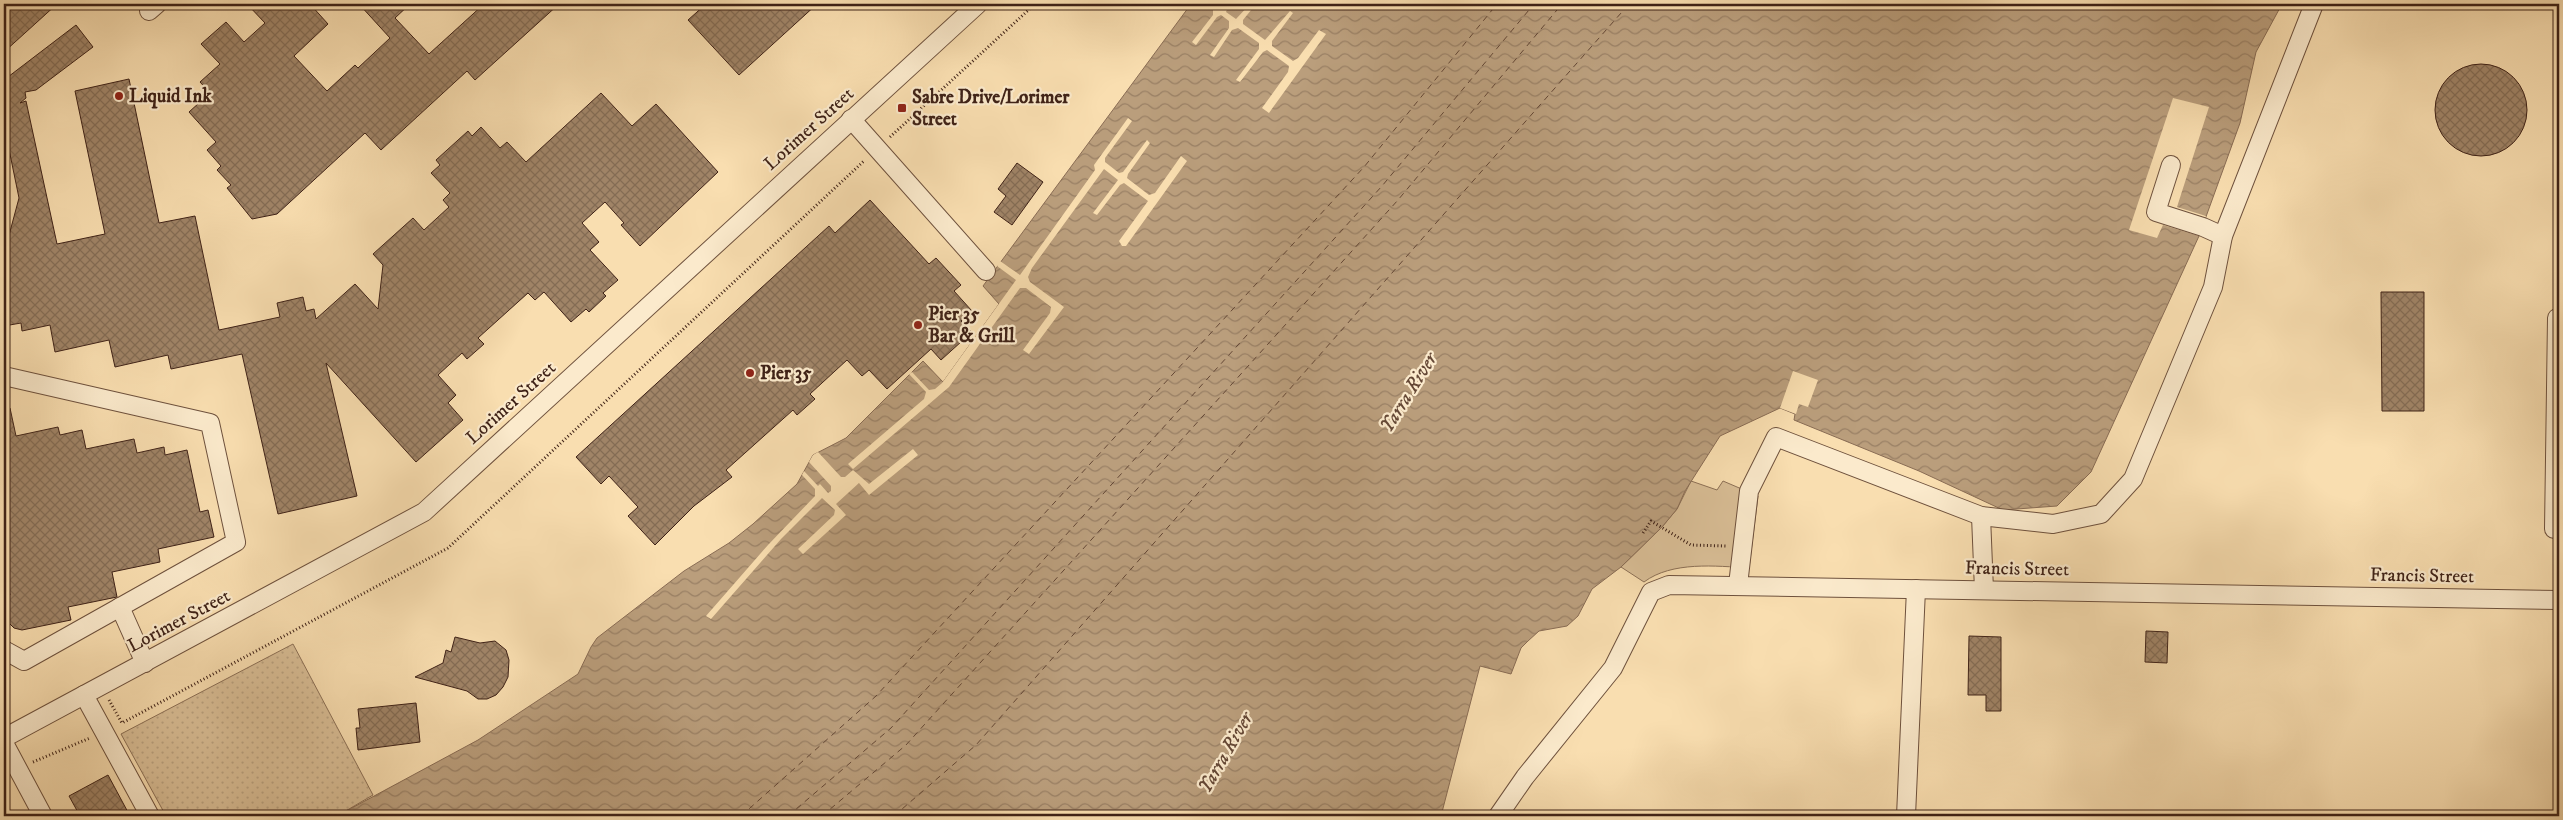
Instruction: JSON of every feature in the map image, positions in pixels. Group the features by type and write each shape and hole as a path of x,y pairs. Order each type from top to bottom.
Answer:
{"street":[{"name":"Lorimer Street","path":"4,738 424,512 978,4"},
{"path":"1738,586 1749,491 1776,437 1981,516 2053,524 2101,514 2133,479 2213,287 2223,236 2314,4"},
{"path":"851,119 986,271"},
{"path":"2171,165 2156,212 2203,227 2223,236"},
{"path":"2554,529 2557,318 2559,318"},
{"path":"4,376 210,423 236,542 24,661 4,650"},
{"path":"1981,516 1984,590"},
{"name":"Francis Street","path":"1498,816 1525,777 1613,668 1651,592 1669,585 2559,600"},
{"path":"1906,816 1916,589"},
{"path":"120,607 145,662"},
{"path":"84,695 150,816"},
{"path":"4,743 43,816"}],"path":[{"path":"18,769 104,731 448,548 876,149 1035,4"},
{"path":"1643,533 1651,521 1691,546 1733,547"},
{"path":"102,686 121,722"}],"shaded area":[{"path":"1691,481 1717,490 1723,481 1758,496 1749,568 1695,566 1655,575 1644,582 1621,567 1662,527 1677,509"},
{"path":"293,644 373,795 337,816 166,816 121,734"}],"water":[{"name":"Yarra River","path":"1191,4 2282,4 2256,52 2240,123 2199,236 2091,472 2057,506 2003,510 1919,471 1794,420 1795,414 1780,408 1720,436 1685,491 1677,509 1662,527 1621,567 1592,589 1578,616 1567,626 1539,631 1521,648 1511,674 1480,666 1441,816 337,816 478,740 578,674 597,638 684,571 729,543 753,524 797,484 813,455 846,438 923,361 943,382 999,304 983,286"}],"pier":[{"path":"1206,4 1213,4 1218,7 1229,4 1226,12 1236,19 1250,4 1256,4 1243,20 1243,24 1265,40 1290,11 1293,13 1272,41 1272,46 1293,61 1298,58 1319,30 1326,34 1269,113 1262,108 1288,72 1289,66 1267,50 1263,52 1240,82 1236,80 1259,49 1259,43 1238,28 1232,30 1214,57 1210,55 1229,28 1229,21 1221,15 1217,17 1196,45 1192,42 1213,15 1213,10"},
{"path":"2173,98 2209,107 2177,207 2206,216 2199,236 2163,225 2157,238 2129,230"},
{"path":"1128,118 1132,121 1105,158 1105,162 1119,173 1123,172 1147,140 1150,143 1127,178 1149,195 1155,193 1181,156 1187,161 1126,246 1122,246 1119,241 1148,201 1124,183 1120,185 1097,215 1093,213 1118,180 1104,169 1032,268 1028,277 1030,282 1064,307 1029,354 1023,350 1050,313 1051,307 1026,288 1020,288 949,387 853,469 848,464 924,399 926,392 909,374 912,372 929,390 935,389 942,383 1016,280 997,266 1000,261 1020,275 1095,170 1094,165"},
{"path":"1793,371 1818,380 1808,407 1799,404 1796,414 1780,408"},
{"path":"913,449 918,455 869,495 859,483 836,504 846,515 803,554 798,549 834,515 835,510 822,498 781,539 711,619 706,616 768,545 815,496 815,489 802,475 804,471 818,486 820,484 828,493 831,491 831,486 809,462 813,455 818,452 841,477 845,477 853,470 869,484"}],"building":[{"path":"4,4 57,4 4,52"},
{"path":"247,4 310,4 328,24 294,56 327,91 355,65 358,68 390,38 359,4 410,4 395,18 429,54 484,4 559,4 475,80 467,71 381,150 365,133 277,214 252,219 227,188 231,185 217,170 221,166 207,150 216,142 189,112 210,93 200,82 220,64 201,44 226,22 244,42 265,23"},
{"path":"706,4 817,4 739,75 688,20"},
{"path":"76,25 93,47 36,90 25,92 26,98 20,103 26,101 57,244 105,234 75,91 129,79 159,223 195,216 219,330 280,317 277,303 303,297 306,311 314,309 316,319 355,284 378,309 383,265 373,254 413,218 424,230 449,207 443,200 450,193 431,173 440,165 436,160 468,131 472,136 481,127 500,148 507,142 526,162 601,93 632,126 656,104 718,172 640,246 621,225 624,223 605,202 582,223 599,242 590,250 618,280 603,293 606,296 589,312 586,309 571,322 544,292 535,300 528,293 478,338 484,344 467,359 462,353 438,375 456,395 448,403 463,420 416,462 326,363 357,496 278,514 242,354 171,369 168,355 115,367 109,340 55,352 50,325 22,331 21,323 4,326 4,254 19,198 4,125 4,80"},
{"path":"2481,64 2499,67 2514,77 2524,92 2527,110 2524,128 2514,143 2499,153 2481,156 2463,153 2448,143 2438,128 2435,110 2438,92 2448,77 2463,67"},
{"path":"1017,163 1043,182 1012,225 994,212 1006,196 998,189"},
{"name":"Pier 35","path":"870,200 929,264 936,258 961,285 954,291 972,311 961,321 972,332 941,360 931,349 887,389 869,370 862,376 847,360 810,394 815,399 797,415 793,410 726,470 732,477 694,506 655,545 628,516 638,507 609,476 601,484 576,457 829,226 835,233"},
{"path":"2381,292 2424,292 2424,411 2382,411"},
{"path":"4,408 10,408 16,436 58,427 60,435 82,430 86,449 134,439 137,453 164,447 165,455 187,450 200,512 208,510 214,537 158,549 160,562 112,572 117,597 68,607 71,620 22,630 14,628 6,620 4,608 4,596 10,595 4,569"},
{"path":"2146,631 2168,632 2167,663 2145,662"},
{"path":"1969,636 2001,637 2001,711 1986,711 1986,695 1968,695"},
{"path":"455,637 480,643 495,641 506,650 509,660 508,677 496,695 487,699 478,699 467,691 415,677 443,663 446,650 451,652"},
{"path":"416,703 420,742 358,750 356,728 360,728 358,709"},
{"path":"108,775 130,816 80,816 69,796"}],"ferry route":[{"path":"741,816 876,696 1364,167 1497,4"},
{"path":"788,816 891,728 1382,186 1534,4"},
{"path":"822,816 906,745 1398,200 1562,4"},
{"path":"894,816 976,745 1629,4"}],"place":[{"name":"Liquid Ink","path":"119,96"},
{"name":"Sabre Drive/Lorimer Street","path":"902,108"},
{"name":"Pier 35 Bar & Grill","path":"918,325"},
{"name":"Pier 35","path":"750,373"}]}
